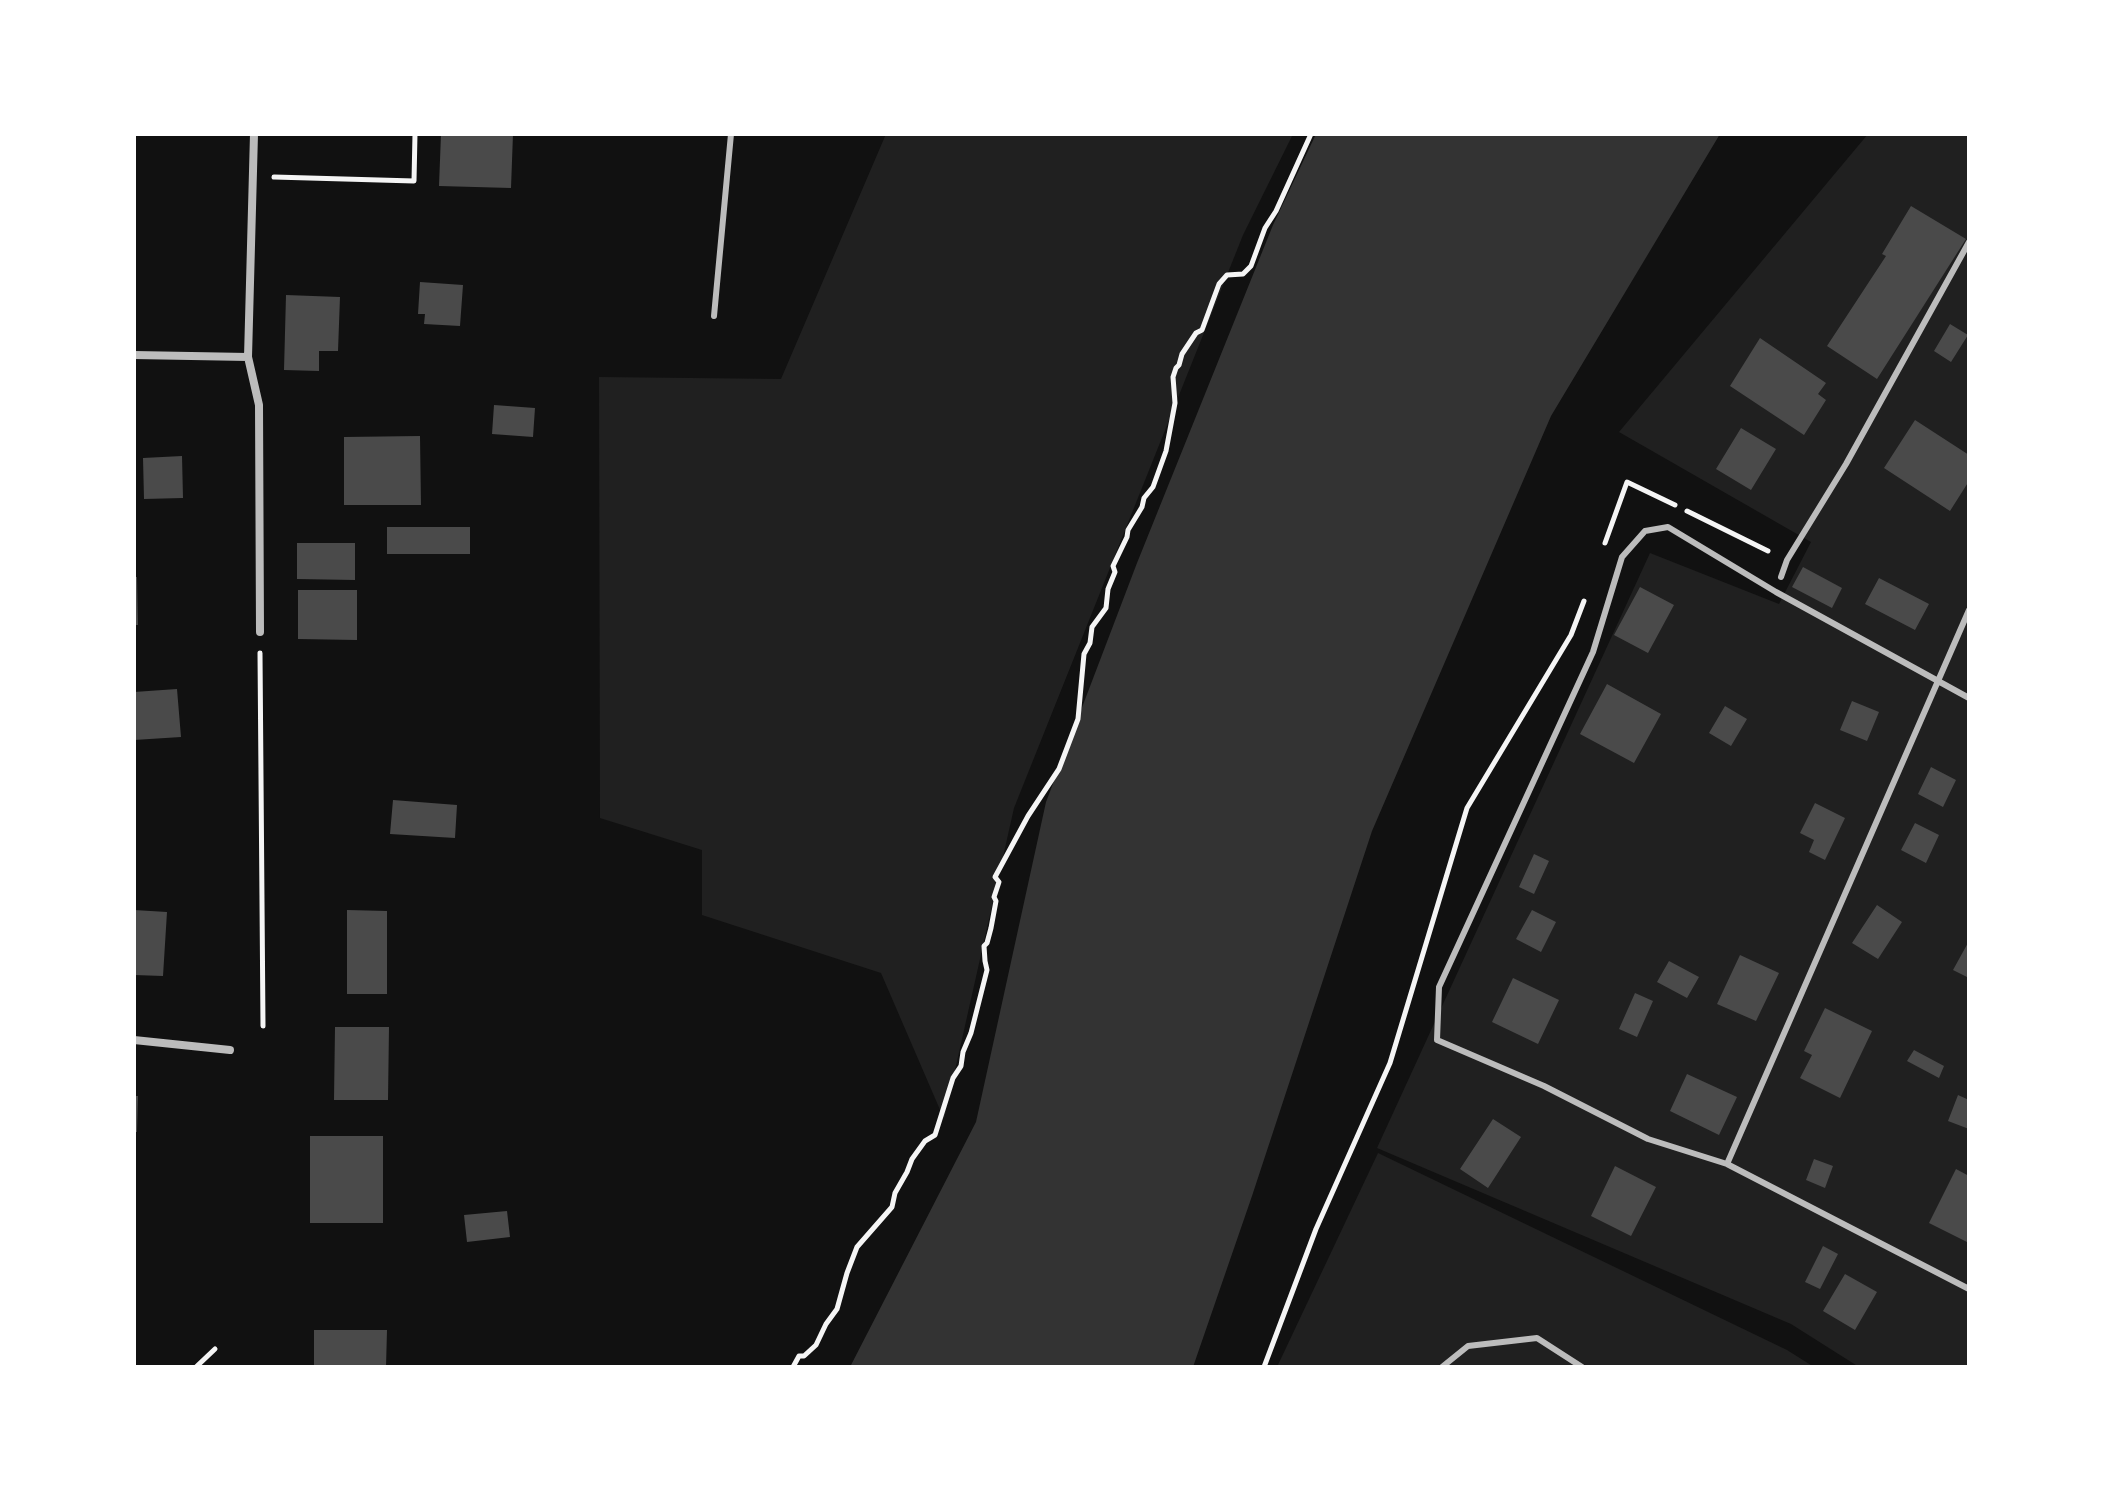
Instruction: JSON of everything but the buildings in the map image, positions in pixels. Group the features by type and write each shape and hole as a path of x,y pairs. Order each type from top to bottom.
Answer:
{"street":[{"path":"254,134 248,357 259,405 260,632"},
{"path":"134,355 248,357"},
{"path":"134,1040 230,1050"}],"lane":[{"path":"714,316 731,134"},
{"path":"1781,577 1787,560 1846,464 1969,242"},
{"path":"1969,698 1776,592 1668,527 1645,531 1622,557 1593,652 1439,987 1437,1040 1544,1086 1648,1139 1727,1164 1969,1289"},
{"path":"1727,1164 1969,610"},
{"path":"1442,1367 1468,1346 1537,1338 1582,1367"}],"path":[{"path":"253,176 414,181 415,134"},
{"path":"793,1367 799,1356 804,1356 816,1345 837,1309 857,1247 892,1207 895,1193 912,1159 925,1141 935,1135 953,1078 961,1066 987,970 984,946 996,901 994,897 999,882 995,877 1028,816 1059,769 1078,719 1084,654 1090,643 1092,627 1106,608 1108,589 1115,572 1113,566 1144,498 1153,487 1166,451 1175,403 1173,377 1176,368 1196,333 1202,330 1219,284 1227,275 1243,274 1251,266 1265,228 1276,211 1311,134"},
{"path":"260,632 263,1026"},
{"path":"196,1367 215,1349"}],"shaded area":[{"path":"886,134 1293,134 1243,235 1014,808 944,1119 881,973 702,915 702,850 600,818 599,377 781,379"},
{"path":"1316,134 1720,134 1551,416 1372,831 1193,1367 850,1367 976,1122 1046,802 1137,563 1273,225"},
{"path":"1868,134 1969,134 1969,1367 1859,1367 1791,1324 1377,1148 1650,553 1779,604 1811,542 1619,432"},
{"path":"1378,1153 1787,1350 1814,1367 1277,1367"}]}
